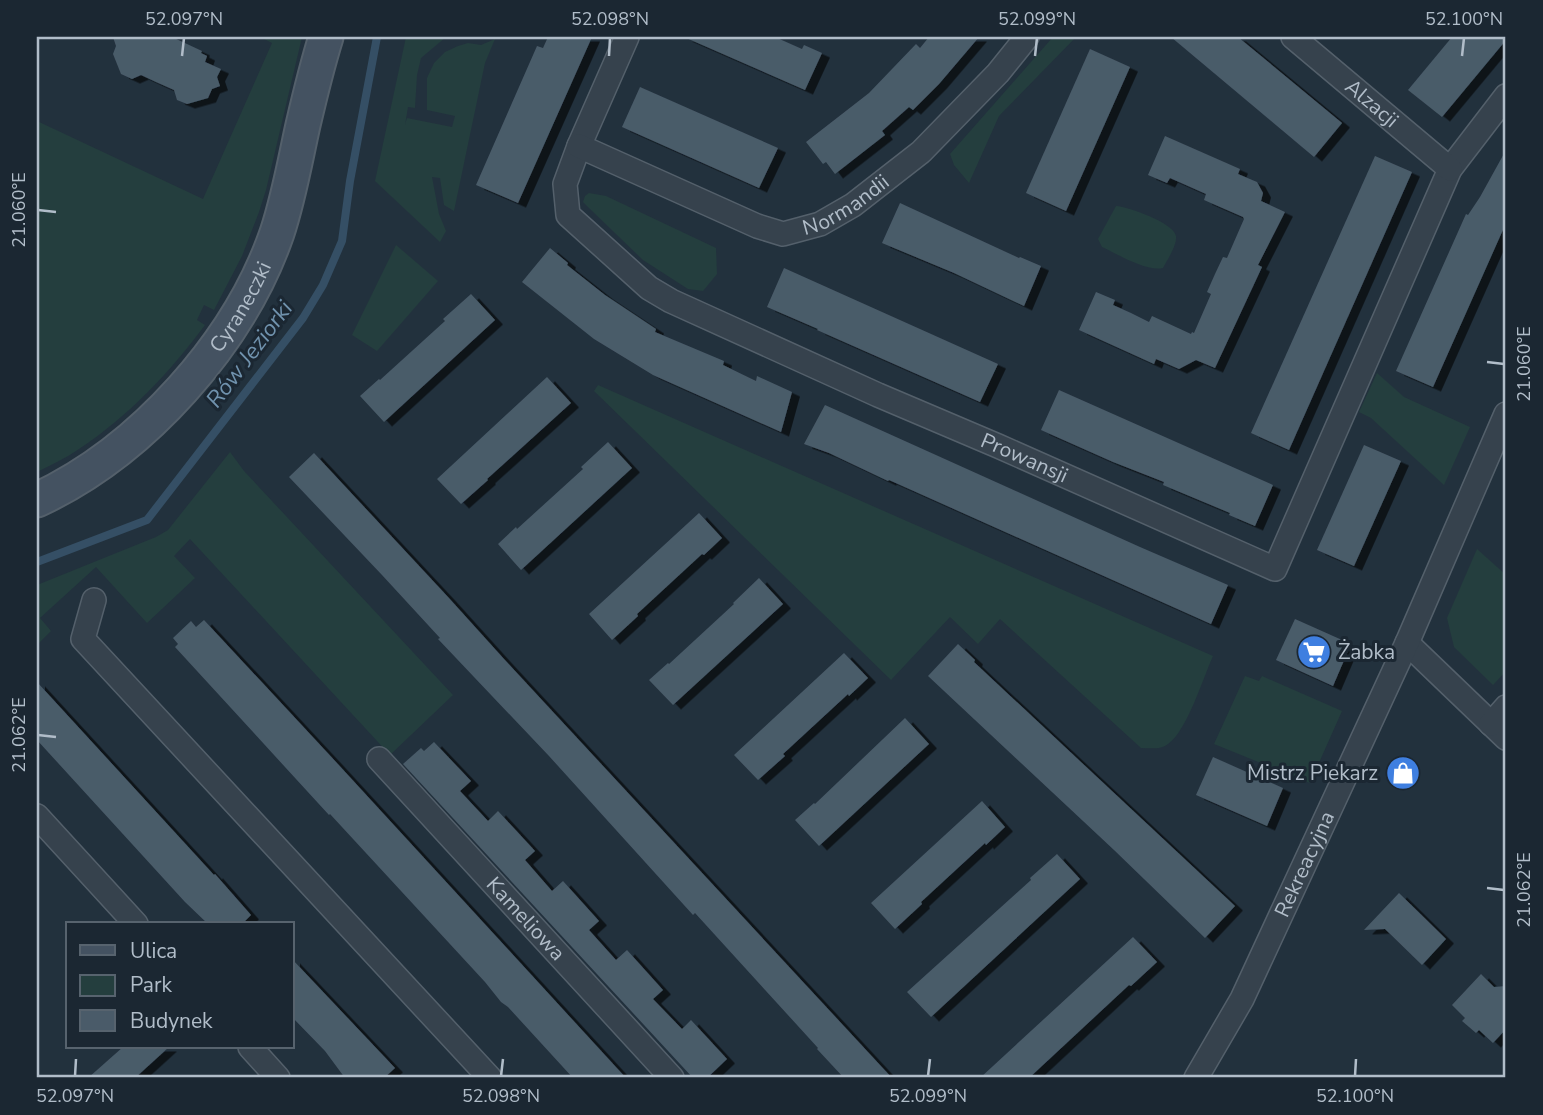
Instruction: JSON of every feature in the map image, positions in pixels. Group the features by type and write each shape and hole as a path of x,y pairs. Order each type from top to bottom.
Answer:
{"street":[{"name":"Cyraneczki","path":"37,500 106,460 170,402 201,368 229,329 258,278 276,235 291,186 326,37"},
{"name":"Prowansji","path":"628,37 579,146 565,184 568,215 649,288 682,306 865,389 1275,569 1450,169"},
{"name":"Normandii","path":"579,146 757,226 783,234 820,224 853,205 920,152 998,73 1027,37"},
{"name":"Alzacji","path":"1293,37 1450,169"},
{"path":"1450,169 1506,96"},
{"name":"Rekreacyjna","path":"1196,1078 1242,999 1407,643 1506,414"},
{"path":"94,600 83,639 490,1078"},
{"path":"1407,643 1501,723"},
{"name":"Kameliowa","path":"379,759 672,1078"},
{"path":"37,816 134,922"},
{"path":"251,1048 278,1078"}],"green space":[{"path":"260,37 302,37 266,190 242,256 214,310 204,305 197,320 205,325 163,376 132,408 97,436 37,472 37,121 203,199 272,43"},
{"path":"406,37 446,37 421,58 415,108 408,107 405,125 407,118 452,127 455,116 427,110 427,78 434,63 445,52 458,46 468,43 481,45 495,39 485,63 454,211 444,205 440,178 432,177 439,214 446,231 440,242 375,181"},
{"path":"1053,37 1076,37 999,116 969,183 954,165 950,154"},
{"path":"589,193 606,196 716,248 717,274 703,291 688,289 643,260 589,208 583,202"},
{"path":"1116,206 1150,216 1173,231 1176,236 1175,244 1163,268 1141,265 1102,247 1098,239"},
{"path":"396,245 438,281 377,351 352,335"},
{"path":"1377,373 1404,397 1470,427 1444,485 1371,418 1359,412"},
{"path":"598,385 1213,656 1182,728 1165,746 1141,748 1000,619 978,644 950,617 891,680 594,391"},
{"path":"230,452 244,471 453,695 390,755 190,539 174,556 195,578 147,623 96,567 40,618 51,631 37,645 37,585 168,530"},
{"path":"1477,549 1506,575 1506,671 1493,685 1454,647 1447,618"},
{"path":"1245,676 1259,681 1262,676 1342,711 1310,783 1214,744"}],"building":[{"path":"113,37 172,37 202,51 201,53 207,56 205,62 221,69 217,77 220,86 212,89 208,98 187,104 177,100 174,90 141,75 132,79 121,74 113,54 116,46"},
{"path":"548,37 592,37 518,203 476,185 537,46 543,48"},
{"path":"684,37 775,37 802,49 804,45 822,53 805,90"},
{"path":"929,37 979,37 913,110 909,107 882,131 885,135 835,174 826,162 823,164 806,142 869,93 916,44 920,48"},
{"path":"1171,37 1238,37 1342,123 1314,157"},
{"path":"1452,37 1506,37 1506,40 1442,117 1408,90"},
{"path":"1090,49 1130,67 1066,211 1026,193"},
{"path":"640,87 778,148 759,188 622,127"},
{"path":"1165,136 1240,169 1238,174 1257,182 1263,193 1261,201 1285,212 1258,265 1262,267 1215,368 1196,360 1179,369 1156,359 1154,364 1079,330 1096,292 1115,300 1113,305 1149,322 1152,316 1194,333 1211,294 1207,292 1223,257 1227,258 1244,219 1204,200 1206,194 1170,178 1167,183 1148,175"},
{"path":"1506,150 1506,223 1433,387 1396,371 1466,214 1468,215 1480,197"},
{"path":"1375,156 1412,172 1289,450 1251,433"},
{"path":"900,203 1041,266 1024,306 882,243"},
{"path":"550,248 605,295 656,329 655,332 724,361 723,365 756,381 757,376 792,392 781,432 653,375 594,339 522,282"},
{"path":"784,268 998,364 980,402 767,307"},
{"path":"471,294 495,320 384,422 360,396 445,321 443,319"},
{"path":"547,377 571,403 461,504 437,479"},
{"path":"1059,390 1273,485 1255,526 1163,485 1164,482 1041,430"},
{"path":"825,405 1228,585 1211,624 804,444"},
{"path":"608,442 632,468 521,570 498,544 583,469 581,467"},
{"path":"1364,445 1401,461 1354,566 1317,550"},
{"path":"314,453 892,1078 844,1078 695,913 693,915 289,477"},
{"path":"699,513 722,538 612,640 589,614"},
{"path":"759,578 783,604 673,705 649,680"},
{"name":"Żabka","path":"1295,619 1351,644 1333,686 1276,660"},
{"path":"204,620 626,1078 573,1078 501,1002 175,647 178,644 173,638 191,621 196,627"},
{"path":"958,644 1235,906 1205,938 928,676"},
{"path":"844,653 868,678 758,780 734,755"},
{"path":"37,682 251,915 244,922 206,922 37,740"},
{"path":"905,718 929,744 819,846 795,820"},
{"path":"434,742 471,781 460,791 488,821 498,811 535,851 525,860 552,891 563,881 599,921 589,930 616,960 627,950 663,990 653,999 682,1029 691,1020 727,1059 707,1078 693,1078 403,764 421,748 424,751"},
{"path":"1213,757 1283,788 1267,826 1196,795"},
{"path":"982,801 1005,827 921,902 922,904 895,929 871,903"},
{"path":"1057,854 1080,879 931,1017 907,992"},
{"path":"1399,893 1446,939 1422,965 1385,929 1364,930"},
{"path":"1133,937 1157,962 1131,986 1029,1078 980,1078"},
{"path":"294,961 395,1068 384,1078 345,1078 325,1051 294,1019"},
{"path":"1481,974 1494,987 1506,986 1506,1029 1493,1043 1479,1030 1476,1033 1462,1021 1465,1018 1452,1005"},
{"path":"122,1048 168,1048 135,1078 88,1078"}],"waterway":[{"name":"Rów Jeziorki","path":"37,562 147,520 303,318 323,285 342,241 350,181 377,37"}],"place":[{"name":"Żabka","path":"1314,652"},
{"name":"Mistrz Piekarz","path":"1403,773"}]}
